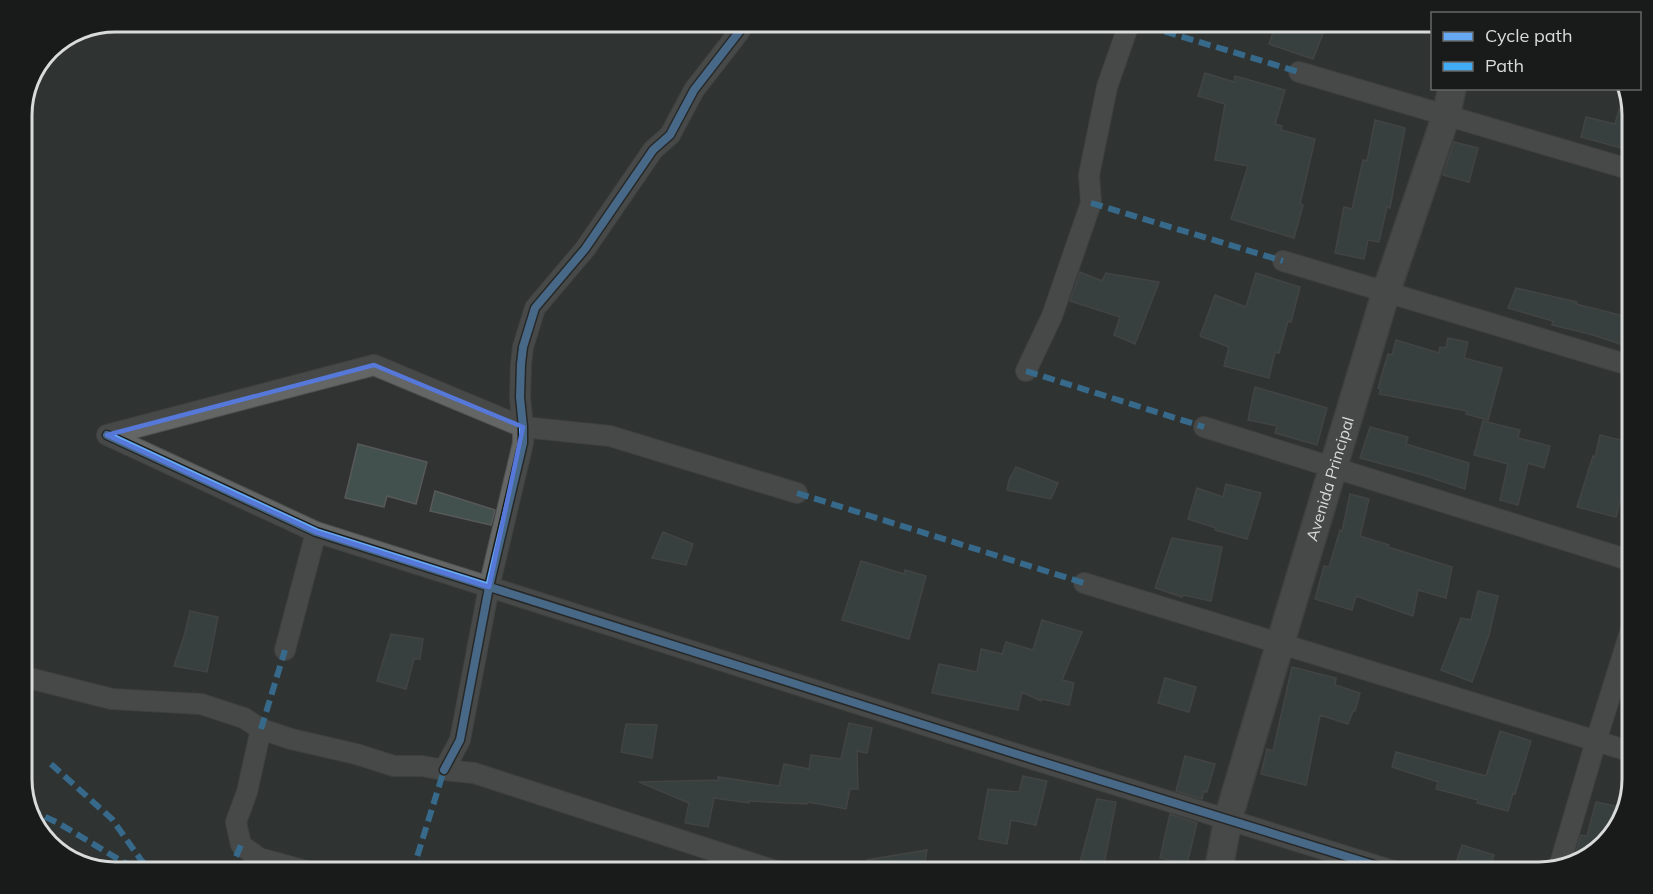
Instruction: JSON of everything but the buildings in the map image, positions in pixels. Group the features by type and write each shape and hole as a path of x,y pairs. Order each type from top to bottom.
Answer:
{"street":[{"path":"444,770 460,740 489,587 523,443 520,397 522,347 535,308 585,249 653,150 670,135 694,90 739,32"},
{"path":"1026,371 1052,316 1090,203 1089,175 1107,87 1126,32"},
{"path":"1299,72 1621,167"},
{"name":"Avenida Principal","path":"1220,862 1228,819 1280,644 1386,292 1446,116 1452,90"},
{"path":"1283,261 1621,363"},
{"path":"797,493 610,436 523,427 374,364 107,435 316,532 1365,862"},
{"path":"1204,427 1622,558"},
{"path":"285,650 316,532"},
{"path":"1084,583 1622,749"},
{"path":"1561,860 1622,659"},
{"path":"32,679 112,699 201,704 244,718 261,729 394,765 474,773 748,862"},
{"path":"261,729 247,792 236,822 241,845 259,858 274,862"}],"highlighted area":[{"path":"374,365 523,427 489,587 316,532 107,435"}],"marked path":[{"path":"1166,32 1299,72"},
{"path":"1091,203 1283,261"},
{"path":"1026,371 1204,427"},
{"path":"797,493 1084,583"},
{"path":"261,729 285,650"},
{"path":"51,764 112,819 143,862"},
{"path":"415,862 444,770"},
{"path":"39,814 123,862"},
{"path":"234,862 241,845"}],"cycle path":[{"path":"444,770 460,740 489,587 523,443 520,397 521,364 523,347 535,308 585,249 653,150 670,135 694,90 739,32"},
{"path":"107,435 316,532 1365,862"}]}
